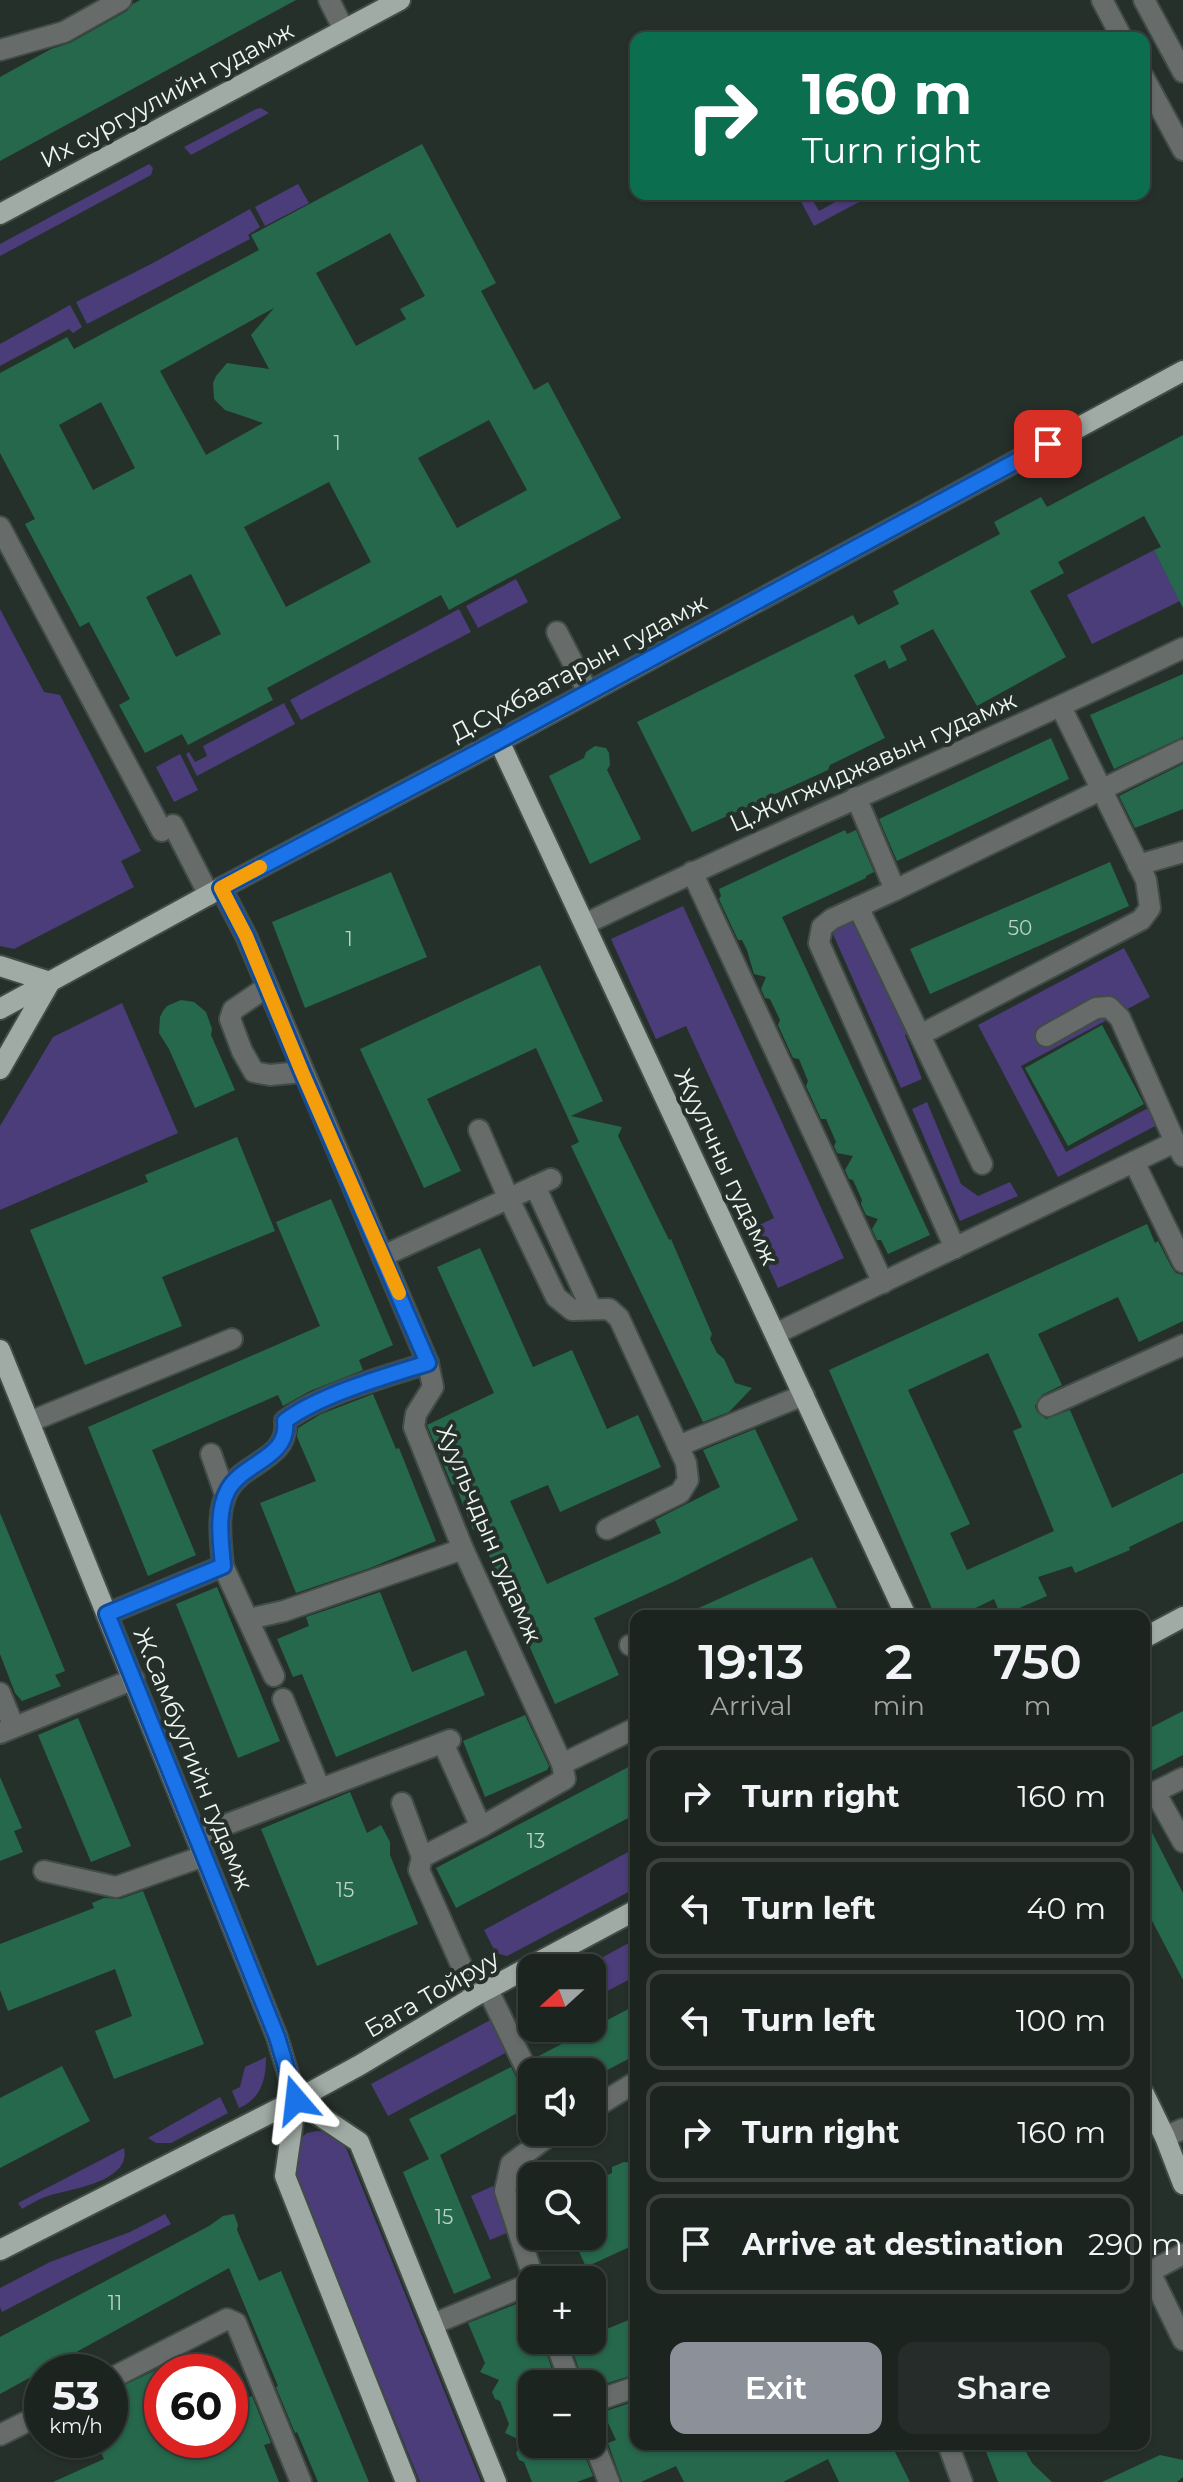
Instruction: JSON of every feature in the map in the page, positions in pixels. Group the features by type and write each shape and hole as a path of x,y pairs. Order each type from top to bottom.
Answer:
{"main road":[{"name":"Их сургуулийн гудамж","path":"0,214 400,0"},
{"name":"Д.Сүхбаатарын гудамж","path":"0,1009 1183,371"},
{"name":"Жуулчны гудамж","path":"499,741 903,1610"},
{"path":"0,966 50,982 0,1069"},
{"name":"Ж.Самбуугийн гудамж","path":"0,1350 277,2037 296,2100 285,2176 406,2482"},
{"path":"1150,1635 1183,1617"},
{"name":"Бага Тойруу","path":"0,2250 296,2100 482,1993 630,1913"},
{"path":"296,2100 359,2142 496,2482"},
{"path":"1150,2102 1174,2133 1183,2184"}],"street":[{"path":"0,50 64,32 121,0"},
{"path":"329,0 344,30"},
{"path":"1102,0 1119,32"},
{"path":"1144,0 1183,72"},
{"path":"1150,89 1183,150"},
{"name":"Хуульчдын гудамж","path":"0,527 167,828 246,936 428,1363 433,1387 416,1414 414,1427 463,1549 562,1764"},
{"path":"557,632 588,692"},
{"name":"Ц.Жигжиджавын гудамж","path":"585,924 856,797 1061,707 1183,648"},
{"path":"920,1035 1141,920 1150,908 1146,880 1061,707"},
{"path":"955,1248 819,943 822,927 832,919 1183,750"},
{"path":"856,797 895,890"},
{"path":"1138,865 1183,852"},
{"path":"692,872 883,1283"},
{"path":"858,907 982,1164"},
{"path":"267,987 233,1010 230,1019 242,1051 254,1072 270,1075 302,1072"},
{"path":"775,1334 1134,1162 1179,1149 1120,1018 1109,1007 1096,1008 1046,1036"},
{"path":"479,1130 556,1297 572,1310 609,1309 619,1318 686,1463 688,1480 680,1493 607,1529"},
{"path":"1134,1162 1183,1262"},
{"path":"383,1256 543,1182 591,1308"},
{"path":"29,1422 232,1339"},
{"path":"1048,1406 1183,1345"},
{"path":"274,1676 223,1566 219,1529 225,1494 236,1477 275,1452 284,1439 285,1421 291,1416 365,1384 428,1363"},
{"path":"678,1446 804,1395"},
{"path":"211,1454 225,1494"},
{"path":"249,1619 284,1611 463,1549"},
{"path":"107,1614 223,1566"},
{"path":"0,1693 7,1730 134,1679"},
{"path":"283,1699 320,1789"},
{"path":"422,1857 565,1779 562,1764 630,1731"},
{"path":"44,1871 116,1887 320,1789 446,1742 481,1827"},
{"path":"1183,1778 1155,1792 1183,1842"},
{"path":"402,1803 422,1857 419,1870 519,2058"},
{"path":"606,2100 630,2086"},
{"path":"528,2266 505,2191 511,2164 535,2146"},
{"path":"1150,2272 1183,2254"},
{"path":"1150,2280 1183,2340"},
{"path":"433,2324 518,2288"},
{"path":"128,2370 227,2319 236,2323 301,2482"},
{"path":"606,2397 630,2389"},
{"path":"0,2435 24,2423"},
{"path":"950,2450 962,2482"},
{"path":"600,2458 609,2482"}],"shaded area":[{"path":"261,108 269,113 191,155 184,147 256,109"},
{"path":"149,164 153,168 151,175 0,256 0,244"},
{"path":"298,184 309,203 265,226 255,207"},
{"path":"800,200 813,200 819,211 839,200 863,200 814,226"},
{"path":"250,209 260,227 248,235 250,239 87,324 76,302"},
{"path":"70,305 82,327 73,333 69,329 0,366 0,344"},
{"path":"1154,550 1180,601 1092,644 1067,595"},
{"path":"516,579 528,602 478,628 466,606"},
{"path":"0,609 44,692 60,695 141,851 121,861 134,887 14,949 0,946"},
{"path":"459,609 471,632 301,720 290,700"},
{"path":"284,703 295,724 197,776 186,754 189,752 195,762 207,756 203,746"},
{"path":"180,754 198,790 174,802 156,767"},
{"path":"683,906 844,1258 778,1288 751,1229 774,1218 686,1026 656,1039 611,939"},
{"path":"862,911 913,1031 905,1035 922,1079 901,1088 833,934 842,921"},
{"path":"1124,948 1150,997 1021,1066 1066,1152 1150,1107 1159,1124 1058,1177 978,1025"},
{"path":"122,1003 178,1133 0,1210 0,1126 53,1037"},
{"path":"927,1102 961,1184 978,1196 1010,1182 1018,1196 960,1221 912,1109"},
{"path":"628,1852 630,1854 630,1891 507,1956 496,1953 484,1930"},
{"path":"630,1942 630,1979 606,1992 606,1955"},
{"path":"494,2018 511,2050 388,2116 371,2084"},
{"path":"266,2057 261,2088 239,2108 232,2091 240,2087 245,2067"},
{"path":"220,2097 228,2113 171,2143 156,2143 148,2138"},
{"path":"317,2131 334,2136 347,2150 481,2482 420,2482 294,2174 297,2141 307,2133"},
{"path":"124,2148 124,2160 108,2177 45,2197 22,2209 18,2203"},
{"path":"493,2186 511,2231 490,2240 471,2196"},
{"path":"165,2214 171,2224 2,2312 0,2288 50,2262 130,2232"}],"building":[{"path":"140,0 296,0 0,161 0,77 51,49 70,43 127,11"},
{"path":"422,144 496,283 481,291 534,390 548,382 621,518 449,610 441,595 267,688 273,700 188,745 182,734 145,753 119,705 130,699 89,622 80,627 25,524 35,519 0,453 0,373 67,337 74,349 259,250 251,235","holes":["390,233 425,296 400,309 406,319 356,346 316,273","274,308 251,335 269,369 227,363 213,383 214,399 225,410 263,423 206,455 160,371","101,402 135,468 93,490 59,425","489,420 527,490 457,528 418,458","329,482 371,562 286,607 244,527","191,574 221,634 176,657 146,597"]},
{"path":"1183,435 1183,608 1154,550 1161,547 1144,516 1058,562 1064,573 1030,591 1066,657 977,706 933,629 900,646 907,660 889,669 885,660 854,675 885,738 830,765 828,770 692,832 637,722 853,615 858,625 899,604 893,591 1000,534 994,522 1041,497 1047,507"},
{"path":"1183,674 1183,737 1114,769 1090,715"},
{"path":"1051,738 1069,779 897,861 879,819"},
{"path":"595,746 606,748 609,753 607,770 641,839 590,864 549,776 584,758 586,752"},
{"path":"1183,764 1183,809 1135,828 1119,796"},
{"path":"845,830 847,834 856,830 874,872 782,917 930,1235 888,1254 872,1229 878,1219 866,1215 853,1180 849,1179 845,1170 853,1156 837,1153 836,1142 826,1119 821,1119 806,1086 808,1081 799,1059 793,1058 778,1025 780,1020 770,999 765,998 761,989 766,977 754,974 747,950 742,940 738,940 719,899 719,889"},
{"path":"1110,862 1129,906 930,994 910,949"},
{"path":"391,872 427,957 305,1008 272,922"},
{"path":"540,965 603,1101 571,1116 622,1127 618,1136 671,1239 712,1334 710,1339 735,1383 752,1388 729,1412 703,1422 571,1146 579,1142 536,1048 427,1099 461,1171 424,1188 360,1049"},
{"path":"181,1000 194,1002 206,1012 211,1035 235,1090 195,1108 159,1033 163,1011"},
{"path":"1102,1025 1144,1104 1068,1146 1025,1068"},
{"path":"237,1137 275,1231 162,1277 182,1326 85,1365 30,1230 148,1182 145,1175"},
{"path":"331,1199 393,1345 359,1360 363,1370 310,1391 283,1406 278,1395 152,1450 196,1555 148,1576 88,1427 320,1326 276,1222"},
{"path":"1147,1224 1155,1243 1158,1241 1172,1268 1183,1275 1183,1321 1139,1342 1118,1297 1038,1334 1062,1385 1042,1395 1035,1406 1046,1419 1070,1410 1112,1508 1183,1473 1183,1521 1129,1547 1130,1550 1075,1573 1072,1566 1038,1577 1047,1596 1015,1610 999,1610 994,1599 971,1610 932,1610 829,1370","holes":["988,1353 1022,1427 1013,1431 1054,1531 967,1570 950,1533 970,1524 908,1390"]},
{"path":"480,1248 533,1367 572,1350 607,1429 638,1415 661,1467 560,1512 548,1485 510,1501 547,1584 661,1533 655,1520 720,1487 703,1450 755,1429 798,1520 594,1618 619,1675 555,1704 477,1528 473,1530 427,1425 494,1393 437,1267"},
{"path":"373,1394 396,1449 399,1448 436,1541 296,1593 260,1503 316,1481 297,1437 298,1428 321,1414"},
{"path":"0,1513 65,1671 55,1675 61,1686 22,1701 15,1693 0,1654"},
{"path":"812,1557 838,1610 694,1610"},
{"path":"217,1587 280,1741 238,1758 176,1604"},
{"path":"380,1592 412,1672 466,1650 485,1695 336,1757 302,1674 293,1677 277,1639 309,1626 306,1617"},
{"path":"1183,1711 1183,1755 1150,1772 1150,1728"},
{"path":"525,1715 549,1766 547,1770 485,1797 463,1741"},
{"path":"78,1718 131,1846 91,1862 38,1735"},
{"path":"630,1766 630,1817 456,1908 436,1868"},
{"path":"0,1777 22,1828 14,1831 23,1852 0,1861"},
{"path":"350,1792 367,1833 381,1825 390,1842 390,1855 418,1924 317,1966 261,1829"},
{"path":"1150,1829 1183,1893 1183,1980 1150,1917"},
{"path":"143,1891 204,2044 114,2079 95,2031 132,2016 115,1969 8,2011 0,1990 0,1944 94,1908 92,1903 104,1898 120,1899"},
{"path":"630,2008 630,2058 606,2071 606,2058 535,2058 565,2042 606,2042 606,2021"},
{"path":"62,2066 90,2121 0,2168 0,2098"},
{"path":"511,2067 518,2081 518,2113 440,2155 491,2278 454,2294 403,2172 429,2159 409,2119"},
{"path":"630,2163 630,2247 586,2266 578,2250 606,2250 606,2176 612,2173 612,2167"},
{"path":"234,2214 237,2230 259,2281 281,2271 369,2482 318,2482 295,2433 229,2268 73,2354 24,2354 24,2381 0,2394 0,2337 223,2216"},
{"path":"518,2303 518,2354 547,2354 552,2370 518,2370 518,2439 505,2433 509,2424 500,2401 495,2399 492,2392 499,2380 480,2372 485,2363 468,2323"},
{"path":"630,2319 630,2376 606,2384 606,2370 579,2370 574,2354 606,2354 606,2329"},
{"path":"144,2376 144,2458 248,2458 248,2398 252,2396 271,2443 264,2445 279,2482 53,2482 104,2458 128,2458 128,2383"},
{"path":"630,2403 630,2450 894,2450 910,2482 839,2482 828,2459 783,2482 684,2482 676,2466 641,2482 622,2482 608,2443 616,2440 606,2418 606,2411"},
{"path":"985,2450 1025,2450 1032,2463 1052,2482 998,2482"},
{"path":"1160,2455 1183,2460 1183,2477 1177,2482 1102,2482"},
{"path":"586,2458 593,2476 577,2482 532,2482 524,2462 519,2460"}],"slow traffic":[{"path":"260,867 221,888 246,936 399,1293"}],"route":[{"path":"296,2100 277,2037 107,1614 223,1566 219,1529 225,1494 236,1477 275,1452 284,1439 285,1421 291,1416 379,1378 428,1363 246,936 221,888 1048,444"}]}
